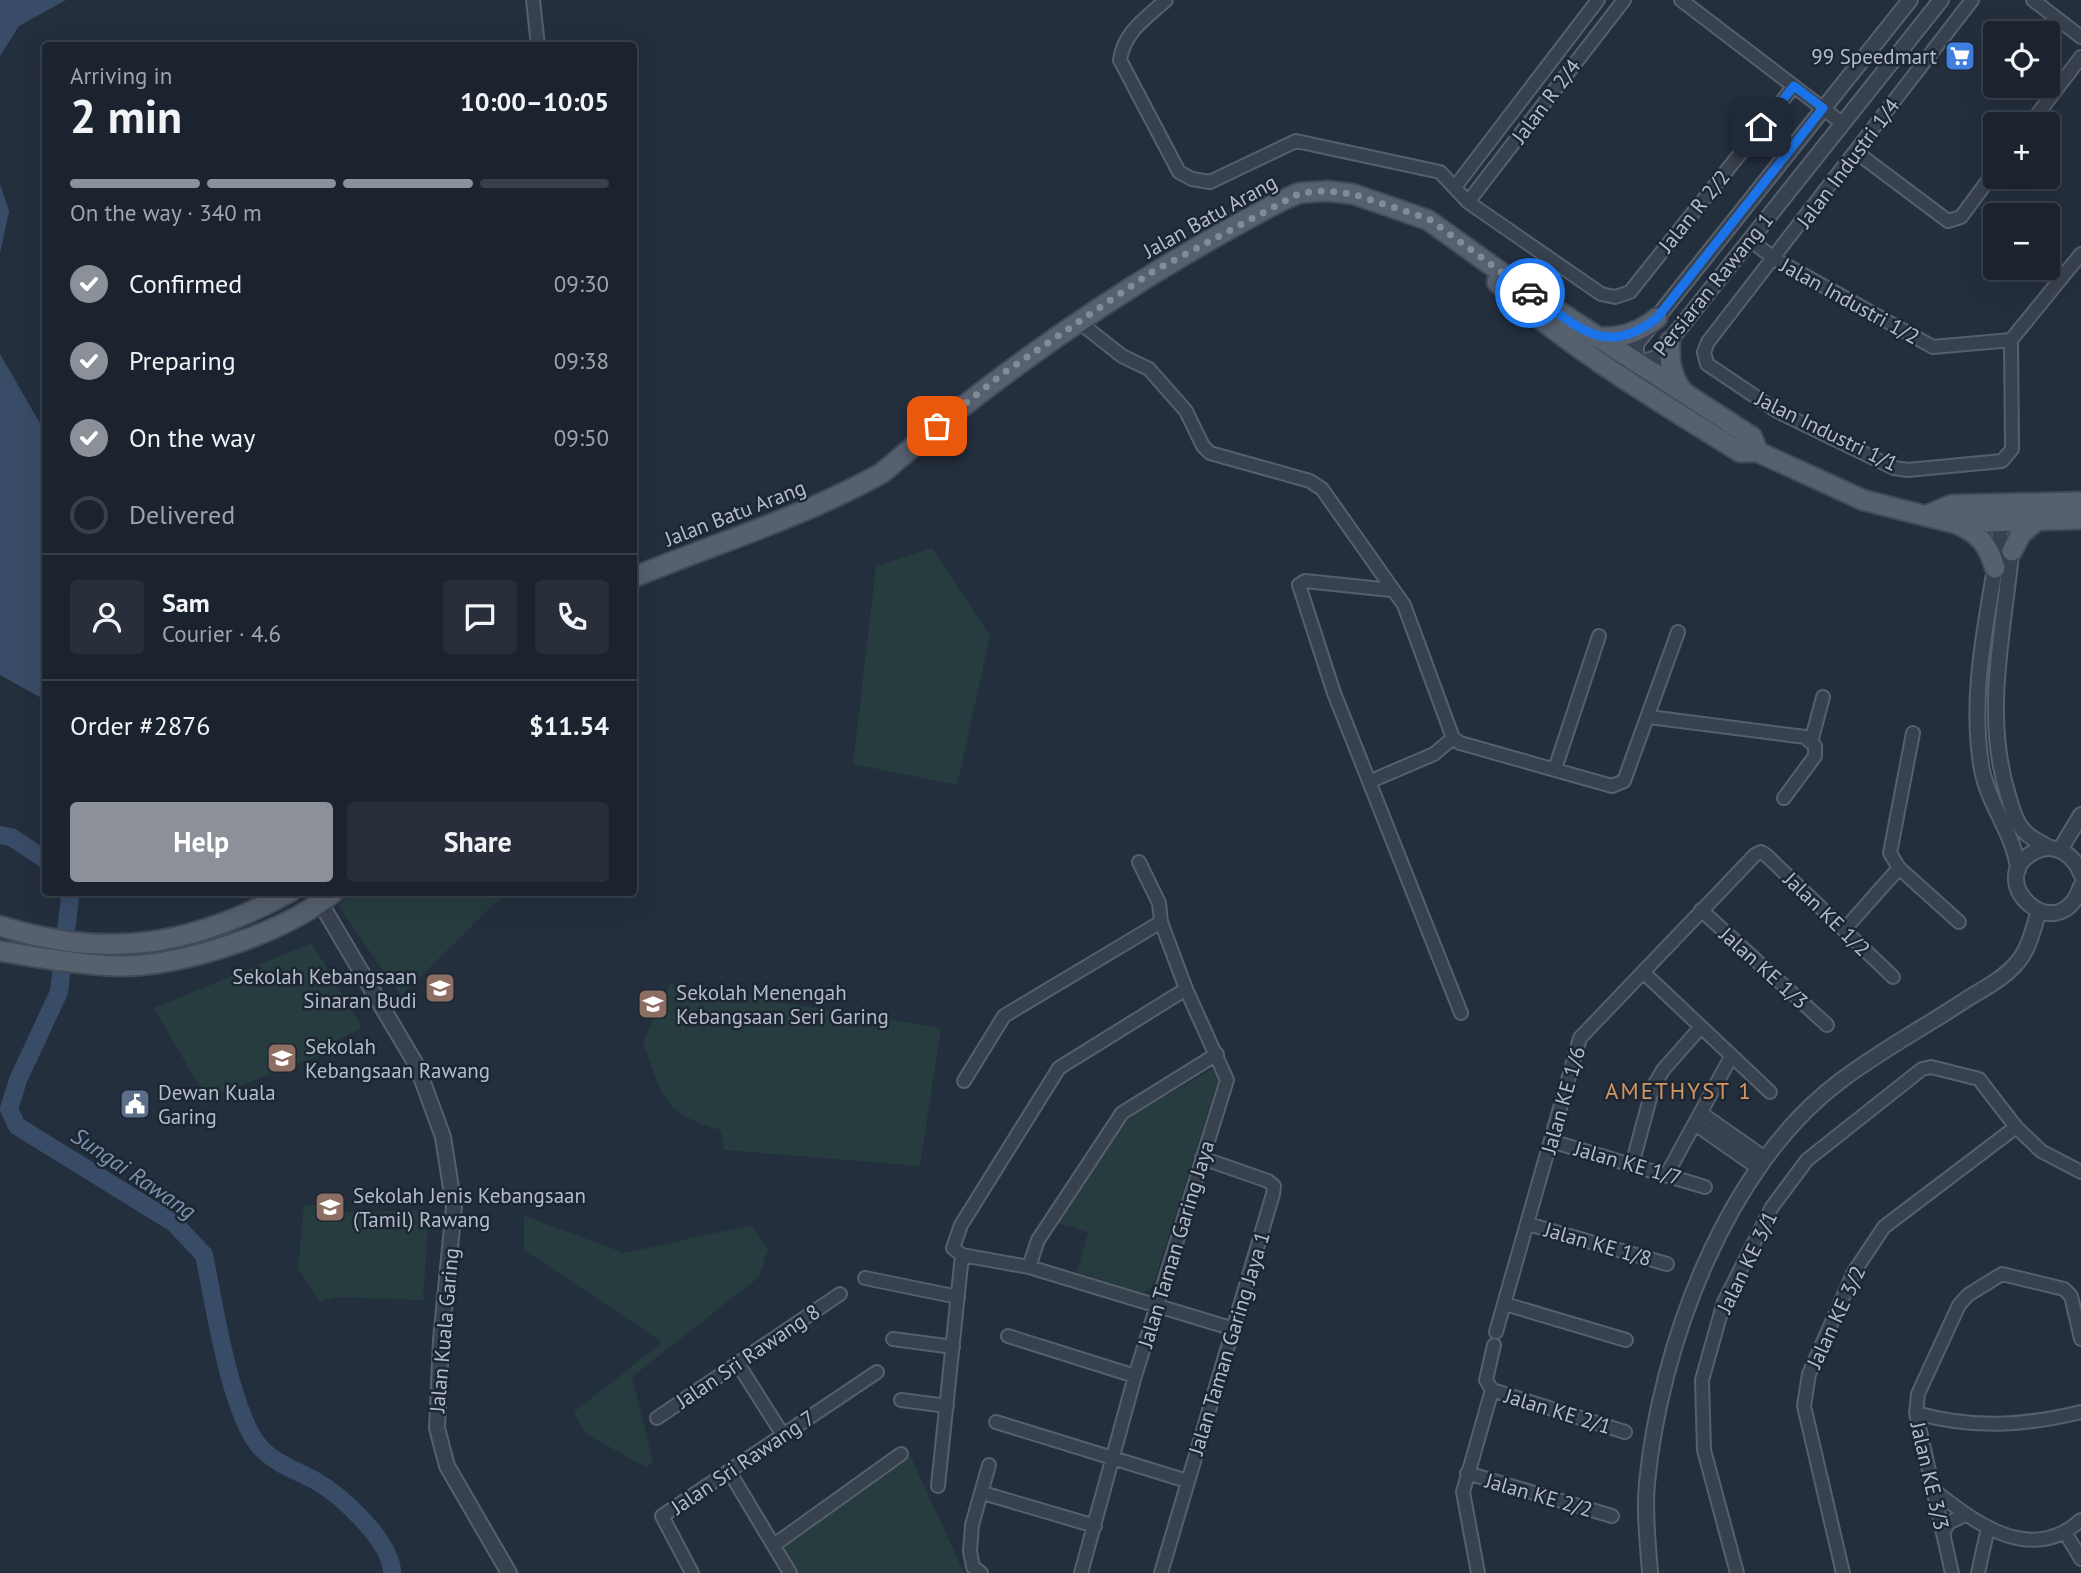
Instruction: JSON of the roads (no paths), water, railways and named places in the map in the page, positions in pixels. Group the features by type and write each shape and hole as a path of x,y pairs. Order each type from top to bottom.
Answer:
{"main road":[{"name":"Jalan Batu Arang","path":"637,576 795,516 882,473 995,380 1152,272 1300,193 1326,191 1353,194 1429,219 1595,337 1752,437 1758,452 1863,500 1954,523 2081,502"},
{"path":"1464,246 1479,266 1532,314 1740,452 1758,452"},
{"path":"1595,337 1630,334 1657,318"},
{"path":"1670,341 1669,361 1673,378 1685,394"},
{"path":"1607,365 1636,364 1637,378 1646,392"},
{"name":"Jalan Batu Arang","path":"1928,515 1951,505 2006,513 2035,522 2081,519"},
{"path":"2011,551 2021,534 2035,522"},
{"path":"1954,523 1974,531 1983,540 1995,568"},
{"path":"0,926 30,935 120,946 163,942 235,919 282,896"},
{"path":"0,951 117,966 149,964 197,954 281,924 322,896"}],"street":[{"path":"533,0 538,42"},
{"path":"1166,0 1130,32 1122,45 1120,60 1179,172 1192,179 1210,182 1296,141 1440,172 1468,202"},
{"path":"1455,187 1598,0"},
{"name":"Jalan R 2/4","path":"1468,202 1624,0"},
{"path":"1681,0 1842,123"},
{"name":"Persiaran Rawang 1","path":"1910,0 1636,344 1636,364 1656,358 1941,0"},
{"name":"Jalan Industri 1/4","path":"1775,259 1972,0"},
{"path":"2034,0 2081,37"},
{"path":"2039,112 2081,57"},
{"name":"Jalan R 2/2","path":"1468,202 1601,294 1615,297 1630,292 1794,86"},
{"path":"1856,152 1948,221 1961,217 1983,187"},
{"name":"Jalan Industri 1/2","path":"1750,240 1775,259 1933,347 2011,340"},
{"path":"2011,340 2081,254"},
{"name":"Jalan Industri 1/1","path":"1775,259 1708,342 1704,352 1707,363 1777,411 1894,468 2002,461 2007,457 2012,449 2011,340"},
{"path":"1079,322 1122,356 1149,369 1185,411 1203,446 1210,453 1310,481 1322,489 1391,590 1404,604 1454,738 1460,743 1618,785 1624,781 1678,632"},
{"path":"2006,513 2011,551 1995,694 1996,738 2003,778 2015,818 2026,833 2077,864 2081,874"},
{"path":"2006,513 1995,568 1977,693 1977,732 1983,773 2001,825 2016,851 2016,880 2023,900 2039,911 2062,911 2071,905 2081,887"},
{"path":"1391,590 1305,582 1299,585 1334,693 1461,1013"},
{"path":"1555,769 1599,636"},
{"path":"1811,742 1823,698"},
{"path":"1649,717 1805,737 1815,746 1815,756 1784,798"},
{"path":"1913,733 1890,853 1899,868 1959,922"},
{"path":"1371,781 1434,754 1454,738"},
{"path":"2018,870 2030,854 2055,849 2081,815"},
{"name":"Jalan KE 1/6","path":"1478,1573 1463,1492 1492,1390 1486,1380 1495,1338 1580,1038 1701,910 1761,852"},
{"name":"Jalan KE 1/2","path":"1761,852 1893,977"},
{"name":"Jalan Taman Garing Jaya","path":"1081,1573 1135,1376 1227,1080 1186,989 1161,922 1162,911 1139,862"},
{"path":"1844,930 1899,868"},
{"name":"Jalan Kuala Garing","path":"322,896 417,1066 443,1137 454,1207 441,1340 437,1428 447,1466 509,1573"},
{"name":"Jalan KE 1/3","path":"1701,910 1827,1025"},
{"path":"1650,1573 1647,1483 1673,1349 1704,1265 1761,1163 1808,1108 1840,1081 2004,975 2026,949 2039,911"},
{"path":"964,1081 1004,1016 1161,922"},
{"path":"1643,972 1770,1092"},
{"path":"1186,989 1059,1068 956,1237 953,1248 962,1255 1029,1267 1234,1329"},
{"path":"1632,1165 1653,1087 1663,1070 1701,1027"},
{"path":"1029,1267 1038,1240 1122,1113 1217,1054"},
{"path":"1667,1174 1731,1057"},
{"name":"Jalan KE 3/1","path":"1737,1573 1704,1450 1702,1380 1724,1302 1772,1208 1807,1160 1922,1069 1931,1067 1979,1079 2016,1127"},
{"path":"1698,1119 1761,1163"},
{"path":"2016,1127 2041,1151 2081,1172"},
{"name":"Jalan KE 3/2","path":"1843,1573 1804,1406 1809,1374 1854,1272 1884,1227 2016,1127"},
{"name":"Jalan KE 1/7","path":"1551,1141 1705,1186"},
{"name":"Jalan Taman Garing Jaya 1","path":"1161,1573 1274,1186 1202,1157"},
{"name":"Jalan KE 1/8","path":"1528,1224 1667,1264"},
{"path":"938,1486 962,1255"},
{"name":"Jalan KE 3/3","path":"1952,1573 1930,1488 1916,1413 1918,1394 1959,1306 1968,1295 2002,1274 2064,1289 2071,1296 2081,1339"},
{"path":"865,1278 958,1297"},
{"name":"Jalan Sri Rawang 8","path":"657,1418 840,1294"},
{"path":"1505,1304 1626,1340"},
{"path":"1008,1336 1135,1376"},
{"path":"893,1339 953,1347"},
{"path":"738,1364 783,1435"},
{"name":"Jalan Sri Rawang 7","path":"692,1573 662,1516 877,1373"},
{"name":"Jalan KE 2/1","path":"1492,1390 1625,1432"},
{"path":"901,1400 947,1406"},
{"path":"1916,1413 1950,1422 1983,1426 2021,1424 2081,1412"},
{"path":"996,1422 1187,1480"},
{"path":"774,1545 901,1454"},
{"path":"979,1572 973,1567 970,1542 989,1465"},
{"path":"729,1472 790,1573"},
{"name":"Jalan KE 2/2","path":"1467,1473 1612,1516"},
{"path":"1930,1488 1965,1515 2002,1536 2048,1539 2066,1534 2081,1520"},
{"path":"983,1493 1095,1526"},
{"path":"1943,1534 1948,1523 1965,1515"},
{"path":"1978,1573 1988,1528"},
{"path":"2066,1534 2081,1559"}],"water":[{"path":"0,0 66,0 19,26 0,56"},
{"path":"0,184 9,211 0,253"},
{"path":"0,354 42,425 42,698 0,675"}],"waterway":[{"name":"Sungai Rawang","path":"0,835 11,837 42,857"},
{"name":"Sungai Rawang","path":"69,896 59,992 18,1080 9,1109 17,1126 174,1223 204,1255 233,1389 253,1437 271,1457 327,1488 364,1521 384,1548 392,1573"}],"place":[{"name":"99 Speedmart","path":"1960,56"},
{"name":"Sekolah Kebangsaan Sinaran Budi","path":"440,988"},
{"name":"Sekolah Menengah Kebangsaan Seri Garing","path":"653,1004"},
{"name":"Sekolah Kebangsaan Rawang","path":"282,1058"},
{"name":"Dewan Kuala Garing","path":"135,1104"},
{"name":"Sekolah Jenis Kebangsaan (Tamil) Rawang","path":"330,1207"}],"district":[{"name":"AMETHYST 1","path":"1679,1090"}]}
